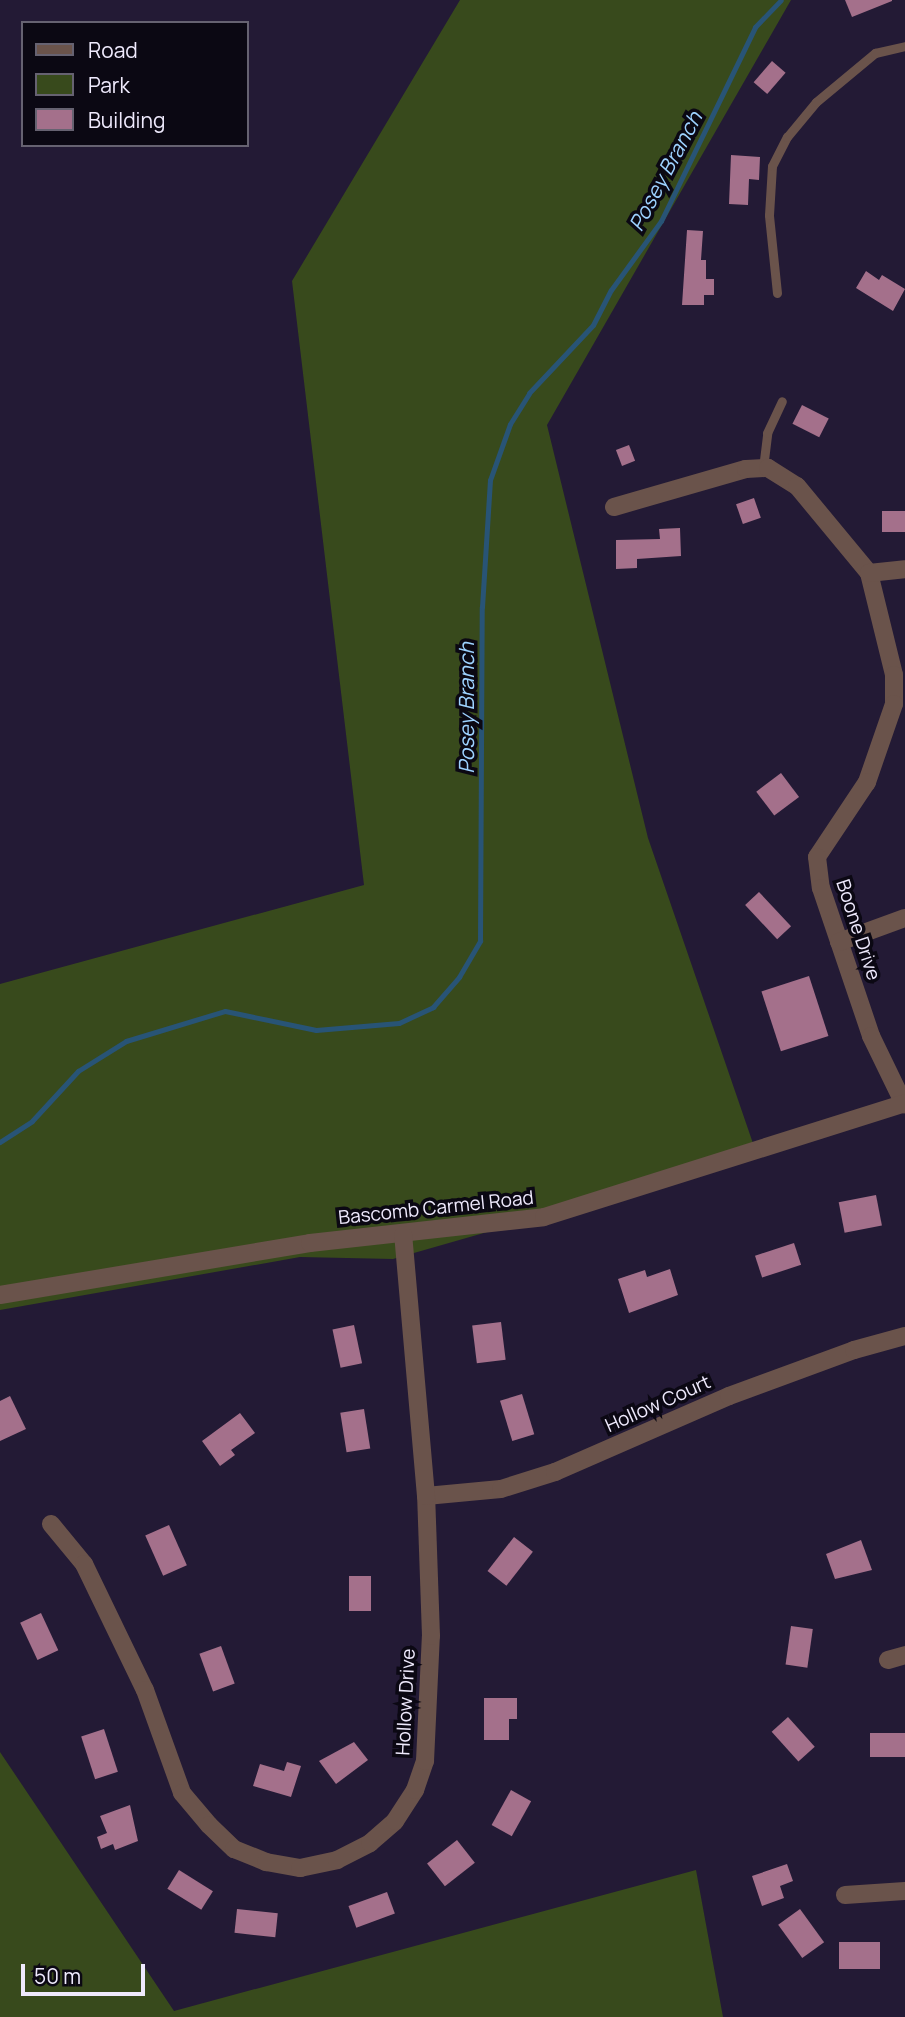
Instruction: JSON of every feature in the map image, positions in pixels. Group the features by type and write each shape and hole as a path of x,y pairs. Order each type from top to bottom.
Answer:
{"street":[{"path":"614,507 746,469 763,468 797,486 869,573 905,569"},
{"name":"Boone Drive","path":"869,573 894,675 894,704 867,782 817,857 821,888 871,1035 904,1104"},
{"path":"839,942 905,918"},
{"name":"Bascomb Carmel Road","path":"0,1295 310,1243 403,1235 544,1217 904,1104"},
{"name":"Hollow Drive","path":"51,1524 84,1564 109,1614 145,1690 182,1793 234,1849 266,1862 300,1868 337,1860 370,1843 396,1821 425,1762 430,1636 426,1496 403,1235"},
{"name":"Hollow Court","path":"426,1496 501,1489 555,1472 729,1396 854,1350 905,1336"},
{"path":"845,1895 905,1891"}],"lane":[{"path":"777,293 769,215 772,166 787,136 816,103 875,53 905,46"},
{"path":"763,468 767,433 782,401"}],"green space":[{"path":"460,0 791,0 547,425 648,838 757,1155 393,1259 300,1257 0,1310 0,984 364,885 292,281"},
{"path":"0,1752 174,2011 696,1870 723,2017 0,2017"}],"building":[{"path":"845,0 892,0 892,1 852,17"},
{"path":"772,61 786,73 767,94 754,82"},
{"path":"731,155 760,157 759,180 749,179 748,205 729,204"},
{"path":"687,230 703,231 701,260 706,260 706,279 714,279 714,295 704,295 704,305 682,305"},
{"path":"866,271 879,280 882,275 905,289 893,311 856,288"},
{"path":"802,405 829,419 819,437 792,424"},
{"path":"629,445 635,461 622,466 616,450"},
{"path":"754,498 761,518 743,524 736,504"},
{"path":"882,511 905,511 905,532 882,532"},
{"path":"680,528 681,556 637,559 637,568 616,569 616,540 660,539 659,529"},
{"path":"781,773 799,797 774,816 756,792"},
{"path":"759,892 791,926 777,939 745,905"},
{"path":"809,976 828,1036 781,1051 761,991"},
{"path":"876,1195 882,1225 845,1233 839,1202"},
{"path":"794,1243 801,1265 762,1278 755,1256"},
{"path":"670,1269 678,1295 629,1313 618,1279 645,1270 647,1277"},
{"path":"501,1322 506,1360 477,1363 472,1326"},
{"path":"354,1325 362,1363 341,1368 332,1330"},
{"path":"522,1394 534,1434 512,1441 500,1401"},
{"path":"10,1396 26,1429 0,1441 0,1401"},
{"path":"364,1409 370,1449 347,1452 340,1413"},
{"path":"240,1413 255,1433 231,1450 235,1455 220,1466 202,1441"},
{"path":"169,1525 187,1565 163,1576 145,1536"},
{"path":"514,1537 533,1552 506,1586 488,1571"},
{"path":"861,1540 872,1570 835,1579 826,1554"},
{"path":"349,1576 371,1576 371,1611 349,1611"},
{"path":"41,1613 58,1650 37,1660 20,1623"},
{"path":"791,1626 813,1629 807,1668 786,1665"},
{"path":"221,1646 235,1684 213,1691 199,1654"},
{"path":"484,1698 517,1698 517,1719 509,1719 509,1740 484,1740"},
{"path":"788,1717 815,1747 798,1761 772,1732"},
{"path":"104,1729 118,1772 95,1779 81,1736"},
{"path":"870,1733 905,1733 905,1757 870,1757"},
{"path":"354,1742 368,1760 336,1784 319,1761"},
{"path":"287,1762 301,1766 291,1797 253,1786 260,1764 284,1771"},
{"path":"511,1790 531,1801 512,1836 492,1825"},
{"path":"130,1805 138,1841 115,1850 113,1844 101,1849 97,1837 107,1833 100,1816"},
{"path":"457,1840 475,1863 445,1886 427,1863"},
{"path":"787,1864 793,1881 780,1886 784,1898 762,1906 752,1876"},
{"path":"179,1870 213,1891 201,1910 167,1889"},
{"path":"387,1892 395,1914 356,1928 348,1906"},
{"path":"237,1909 278,1913 275,1937 234,1933"},
{"path":"800,1909 824,1942 802,1958 778,1925"},
{"path":"839,1942 880,1942 880,1969 839,1969"}],"waterway":[{"name":"Posey Branch","path":"0,1142 32,1121 78,1071 126,1041 225,1011 316,1030 399,1023 433,1007 459,977 480,941 482,607 490,480 510,424 529,393 593,325 611,290 661,221 755,27 781,0"}]}
